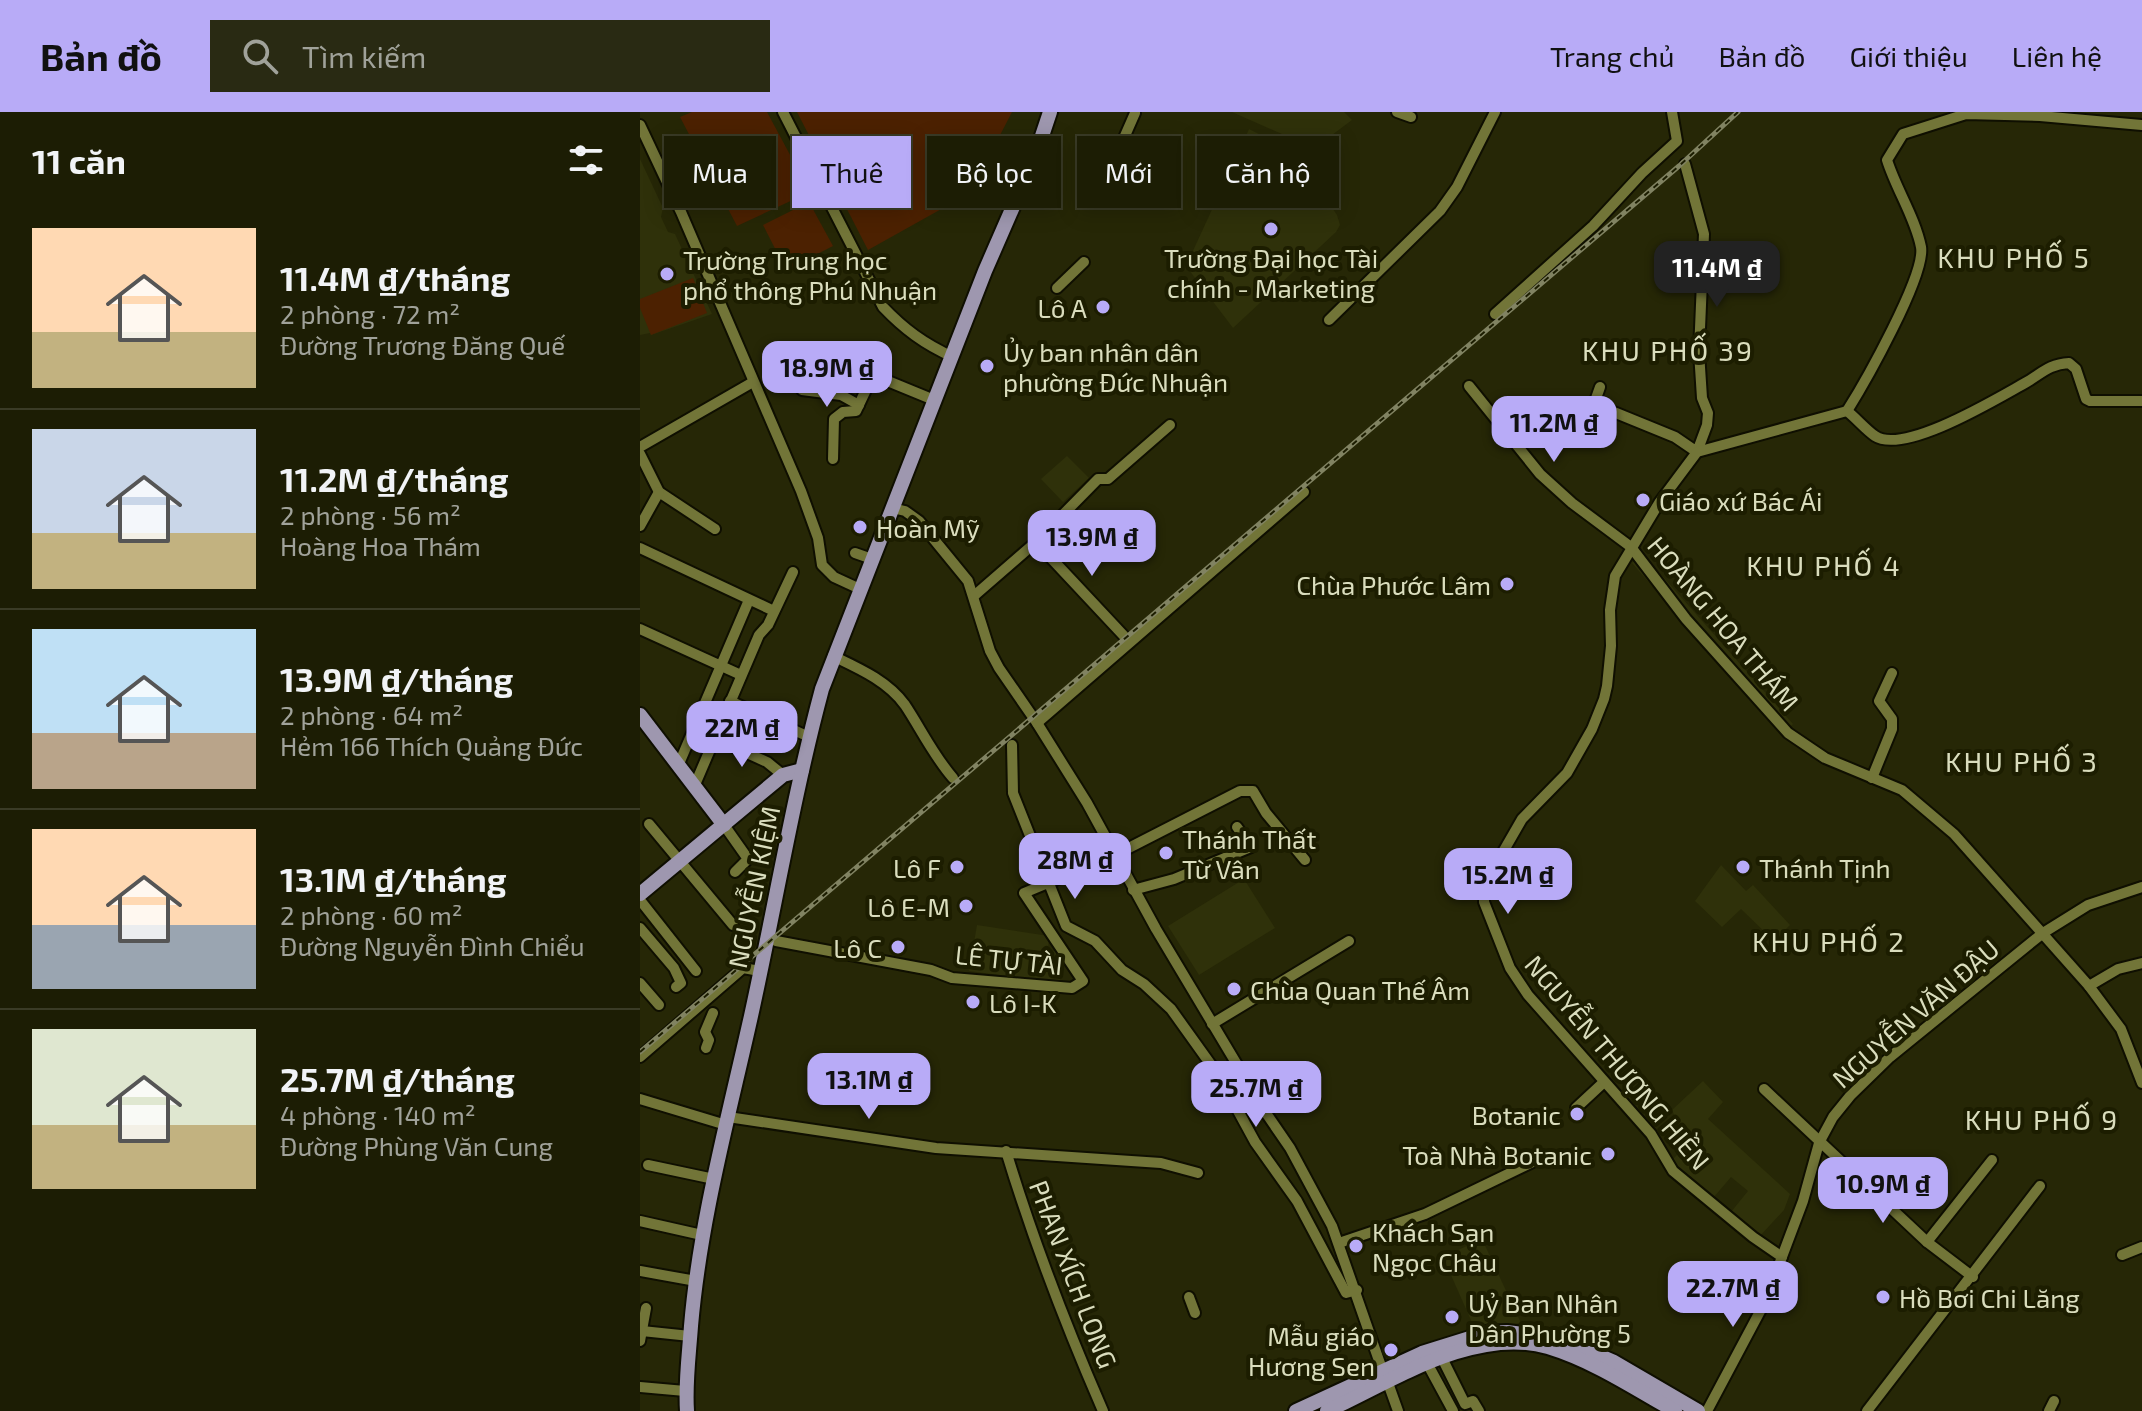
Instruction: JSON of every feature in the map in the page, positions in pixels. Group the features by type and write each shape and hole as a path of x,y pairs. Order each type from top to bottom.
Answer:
{"main road":[{"name":"NGUYỄN KIỆM","path":"687,1411 685,1391 702,1235 809,737 833,656 985,271 1051,115"},
{"path":"640,715 724,825"},
{"path":"640,897 783,775 802,770"},
{"path":"1327,1411 1422,1353 1486,1333 1527,1333 1570,1343 1614,1362 1685,1409"},
{"path":"1296,1411 1386,1377 1494,1343 1546,1346 1685,1409"}],"street":[{"path":"783,112 883,307 905,330 930,347 953,357"},
{"path":"1397,112 1411,117"},
{"path":"1329,320 1440,211 1457,187 1495,112"},
{"path":"1495,314 1593,226 1628,192 1642,173 1677,141 1672,112"},
{"path":"1125,136 1135,113"},
{"path":"1600,387 1594,404 1675,437 1697,452 1847,411 1890,331 1919,268 1921,250 1887,160 1903,134 1966,113 2142,125"},
{"path":"640,125 681,212 801,491 818,538 822,565 834,577 860,589"},
{"path":"1685,164 1704,234 1699,352 1702,398 1708,413 1697,452"},
{"path":"1057,288 1084,262"},
{"path":"1847,411 1875,437 1897,442 1965,416 2053,364 2069,363 2076,369 2086,399 2142,401"},
{"path":"833,459 834,419 843,412 856,411 872,377 934,400"},
{"path":"640,447 753,382"},
{"name":"HOÀNG HOA THÁM","path":"1469,386 1540,474 1572,503 1631,547 1686,619 1788,733 1825,758 1902,790 1954,834 2089,986 2121,1029 2142,1083"},
{"path":"802,390 841,395 859,405"},
{"path":"975,595 1036,542 1098,479 1108,479 1170,425"},
{"name":"NGUYỄN THƯỢNG HIỀN","path":"1697,452 1659,503 1615,576 1610,610 1607,686 1592,729 1567,773 1522,819 1484,885 1484,902 1510,968 1536,1005 1651,1134 1673,1171 1782,1257"},
{"path":"640,454 659,492 715,529"},
{"path":"640,526 659,492"},
{"path":"1037,723 1202,574 1304,492"},
{"path":"892,508 905,511 919,521 968,581 995,660 1087,803 1133,890 1202,1008 1290,1148 1334,1229 1398,1411"},
{"path":"1036,542 1124,636"},
{"path":"640,548 774,611"},
{"path":"855,553 872,559"},
{"path":"694,787 759,635 768,625 793,572"},
{"path":"678,766 749,600"},
{"path":"738,625 759,635"},
{"path":"640,629 741,675"},
{"path":"833,656 881,682 904,704 953,778"},
{"path":"1872,778 1892,729 1892,719 1879,701 1892,673"},
{"path":"730,701 809,737"},
{"path":"702,706 726,715"},
{"path":"716,739 767,762 783,775"},
{"path":"1012,745 1013,793 1066,926 1095,941 1122,970 1144,984 1171,1009 1219,1076 1255,1142 1297,1201 1346,1293 1357,1290"},
{"path":"687,747 708,756"},
{"name":"LÊ TỰ TÀI","path":"776,941 931,970 952,978 1072,988 1083,981 1024,893 1115,855 1240,791 1253,791 1266,813 1305,860"},
{"path":"649,824 733,925"},
{"path":"724,825 748,859 735,872"},
{"path":"1133,890 1174,879 1251,847 1237,827"},
{"name":"NGUYỄN VĂN ĐẬU","path":"1707,1411 1756,1322 1803,1201 1819,1143 1833,1117 1866,1079 2043,933 2088,905 2142,887"},
{"path":"640,897 696,971"},
{"path":"640,928 674,968 681,983 676,987"},
{"path":"1212,1024 1349,941"},
{"path":"2089,986 2118,969 2142,963"},
{"path":"640,1057 743,968 760,971"},
{"path":"640,983 659,1005"},
{"path":"706,1048 709,1040 705,1032 713,1013"},
{"path":"1576,1108 1604,1082"},
{"path":"1764,1089 1927,1242 1973,1277"},
{"path":"640,1099 727,1121 936,1148 1161,1163 1198,1173"},
{"name":"PHAN XÍCH LONG","path":"1006,1151 1023,1207 1103,1411"},
{"path":"1339,1243 1426,1213 1539,1159"},
{"path":"1927,1242 1992,1160"},
{"path":"648,1165 714,1179"},
{"path":"1867,1411 2040,1186"},
{"path":"640,1221 702,1235"},
{"path":"1317,1235 1334,1229"},
{"path":"2122,1255 2142,1247"},
{"path":"1331,1262 1345,1256"},
{"path":"640,1271 696,1281"},
{"path":"1189,1297 1195,1313"},
{"path":"646,1308 641,1336 690,1336"},
{"path":"1442,1358 1465,1404 1473,1401 1479,1411"},
{"path":"1427,1363 1453,1411"},
{"path":"640,1387 685,1391"}],"shaded area":[{"path":"692,112 767,112 792,159 792,200 776,208 776,136 690,136 680,117"},
{"path":"797,112 1012,112 1000,136 927,136 927,208 943,208 868,250 846,208 911,208 911,136 809,136"},
{"path":"1232,112 1344,112 1352,120 1331,136 1286,136"},
{"name":"Trường Đại học Tài chính - Marketing","path":"1249,129 1263,136 1246,136"},
{"name":"Trường Trung học phổ thông Phú Nhuận","path":"640,159 663,208 661,217 668,232 675,234 712,314 651,335 640,335"},
{"path":"728,208 776,208 737,226"},
{"path":"797,208 812,208 833,246 786,270 763,225"},
{"name":"Trường Đại học Tài chính - Marketing","path":"1213,208 1332,208 1337,215 1340,225 1336,232 1233,328 1186,266"},
{"path":"693,278 707,313 651,335 640,308 640,299"},
{"path":"1067,456 1089,478 1063,502 1041,479"},
{"path":"1643,554 1793,724 1781,735 1632,563"},
{"path":"1721,865 1746,891 1753,885 1790,925 1774,941 1741,909 1722,927 1695,901"},
{"path":"1244,879 1275,928 1199,975 1168,926"},
{"path":"977,925 1049,936 1048,950 1059,952 1060,983 969,971"},
{"path":"1703,1081 1723,1102 1708,1119 1790,1194 1784,1210 1760,1236 1731,1212 1748,1191 1731,1177 1714,1197 1678,1170 1672,1160 1687,1145 1672,1110"},
{"path":"1482,1239 1521,1323 1474,1327 1443,1257"}],"railway":[{"path":"640,1052 1679,166 1738,112"}],"place":[{"name":"Trường Đại học Tài chính - Marketing","path":"1271,229"},
{"name":"Trường Trung học phổ thông Phú Nhuận","path":"667,274"},
{"name":"Lô A","path":"1103,307"},
{"name":"Ủy ban nhân dân phường Đức Nhuận","path":"987,366"},
{"name":"Giáo xứ Bác Ái","path":"1643,500"},
{"name":"Hoàn Mỹ","path":"860,527"},
{"name":"Chùa Phước Lâm","path":"1507,584"},
{"name":"Thánh Thất Từ Vân","path":"1166,853"},
{"name":"Lô F","path":"957,867"},
{"name":"Thánh Tịnh","path":"1743,867"},
{"name":"Lô E-M","path":"966,906"},
{"name":"Lô C","path":"898,947"},
{"name":"Chùa Quan Thế Âm","path":"1234,989"},
{"name":"Lô I-K","path":"973,1002"},
{"name":"Botanic","path":"1577,1114"},
{"name":"Toà Nhà Botanic","path":"1608,1154"},
{"name":"Khách Sạn Ngọc Châu","path":"1356,1246"},
{"name":"Hồ Bơi Chi Lăng","path":"1883,1297"},
{"name":"Uỷ Ban Nhân Dân Phường 5","path":"1452,1317"},
{"name":"Mẫu giáo Hương Sen","path":"1391,1350"}],"district":[{"name":"KHU PHỐ 5","path":"2014,257"},
{"name":"KHU PHỐ 39","path":"1668,350"},
{"name":"KHU PHỐ 4","path":"1824,565"},
{"name":"KHU PHỐ 3","path":"2022,761"},
{"name":"KHU PHỐ 2","path":"1829,941"},
{"name":"KHU PHỐ 9","path":"2042,1119"}]}
